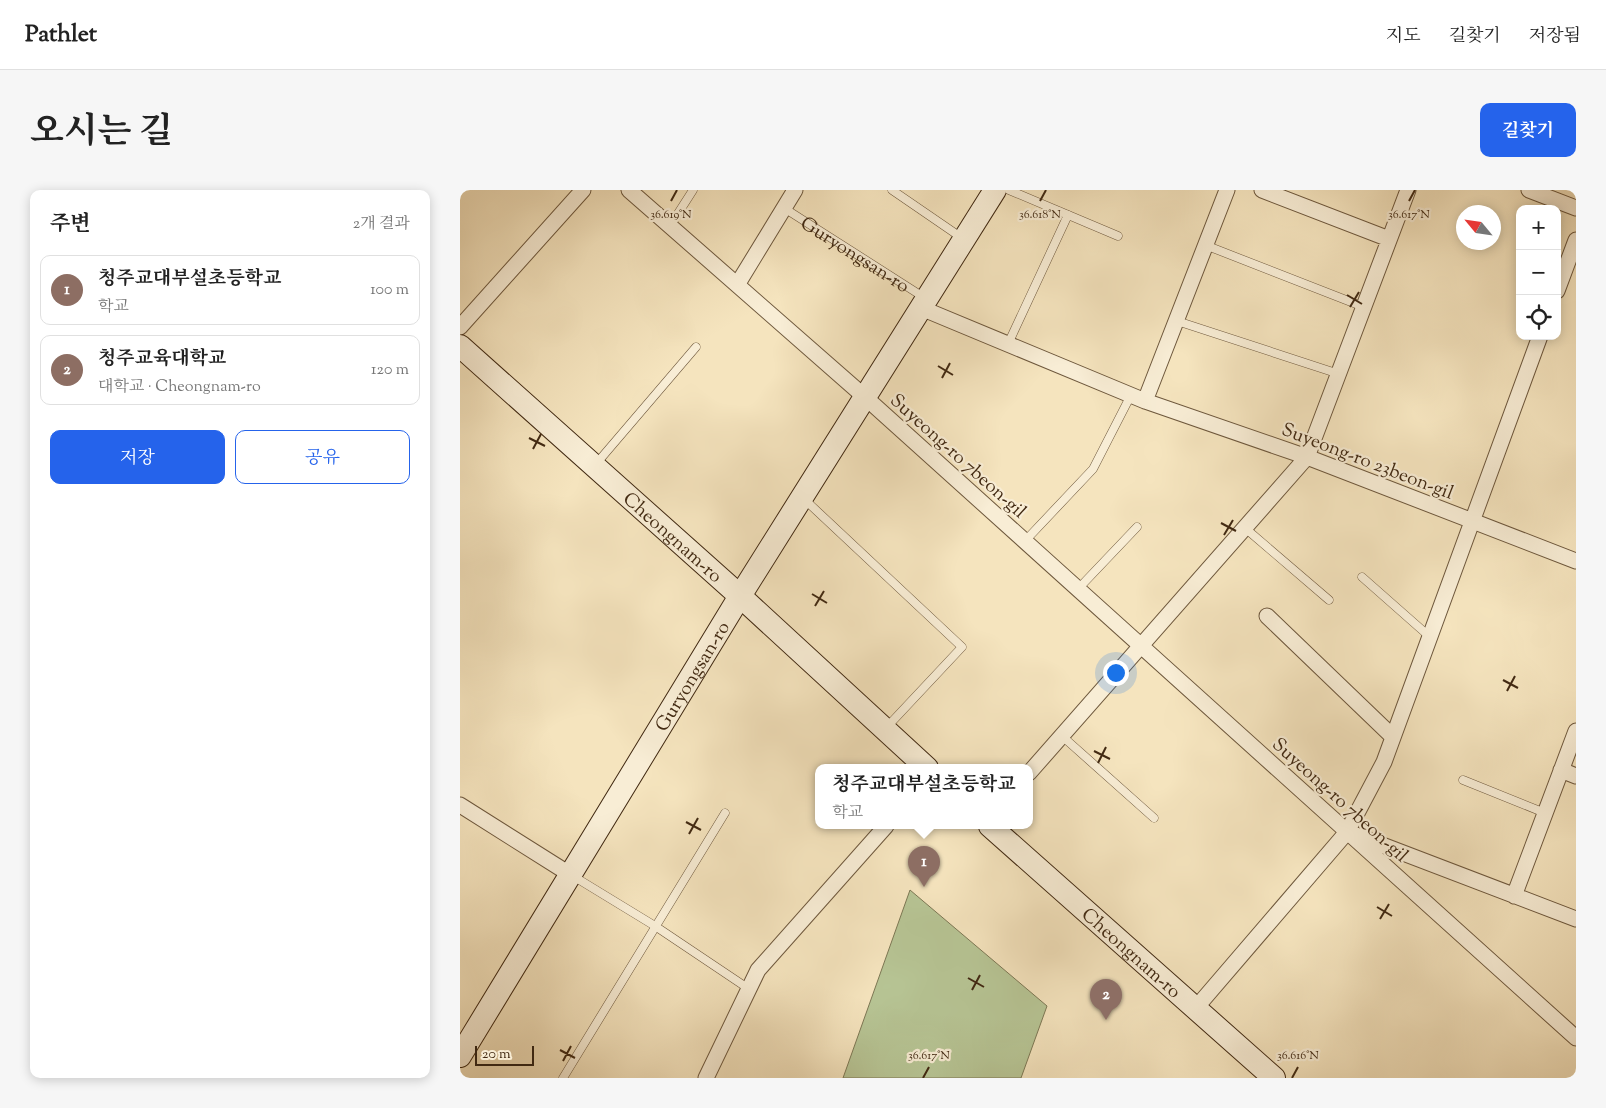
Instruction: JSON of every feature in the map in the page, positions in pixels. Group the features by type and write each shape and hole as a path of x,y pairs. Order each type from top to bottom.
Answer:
{"main road":[{"name":"Guryongsan-ro","path":"460,1056 740,596 995,190"},
{"name":"Cheongnam-ro","path":"460,346 740,596 923,764"},
{"name":"Cheongnam-ro","path":"993,829 1274,1078"}],"street":[{"path":"460,327 583,190"},
{"name":"Suyeong-ro 7beon-gil","path":"629,190 866,398 1576,1038"},
{"path":"737,285 795,190"},
{"path":"1138,398 1177,321 1227,190"},
{"path":"1262,190 1389,239"},
{"path":"1033,769 1307,457 1408,190"},
{"path":"1529,190 1576,208"},
{"path":"1561,280 1576,240"},
{"name":"Suyeong-ro 23beon-gil","path":"924,304 1008,344 1138,398 1307,457 1576,561"},
{"path":"1195,1009 1347,832 1384,762 1539,340"},
{"path":"1267,616 1393,737"},
{"path":"1514,896 1576,731"},
{"path":"1561,770 1576,776"},
{"path":"460,806 571,875"},
{"path":"706,1078 758,970 883,829"},
{"path":"1347,832 1576,919"}],"lane":[{"path":"670,226 693,190"},
{"path":"892,190 964,239"},
{"path":"1009,190 1118,236"},
{"name":"Guryongsan-ro","path":"784,208 924,304"},
{"path":"1008,344 1068,215"},
{"path":"1205,246 1364,307"},
{"path":"1177,321 1339,374"},
{"path":"595,466 696,347"},
{"name":"Suyeong-ro 7beon-gil","path":"1025,541 1093,469 1138,398"},
{"path":"802,497 962,647 885,729"},
{"path":"1078,589 1137,527"},
{"path":"1245,528 1329,600"},
{"path":"1362,577 1430,637"},
{"path":"1062,736 1154,818"},
{"path":"1463,780 1546,812"},
{"path":"563,1078 725,813"},
{"path":"571,875 655,926 750,989"}],"green space":[{"path":"910,890 1047,1006 1021,1078 843,1078"}],"place":[{"name":"청주교대부설초등학교","path":"924,887"},
{"name":"청주교육대학교","path":"1106,1020"}]}
